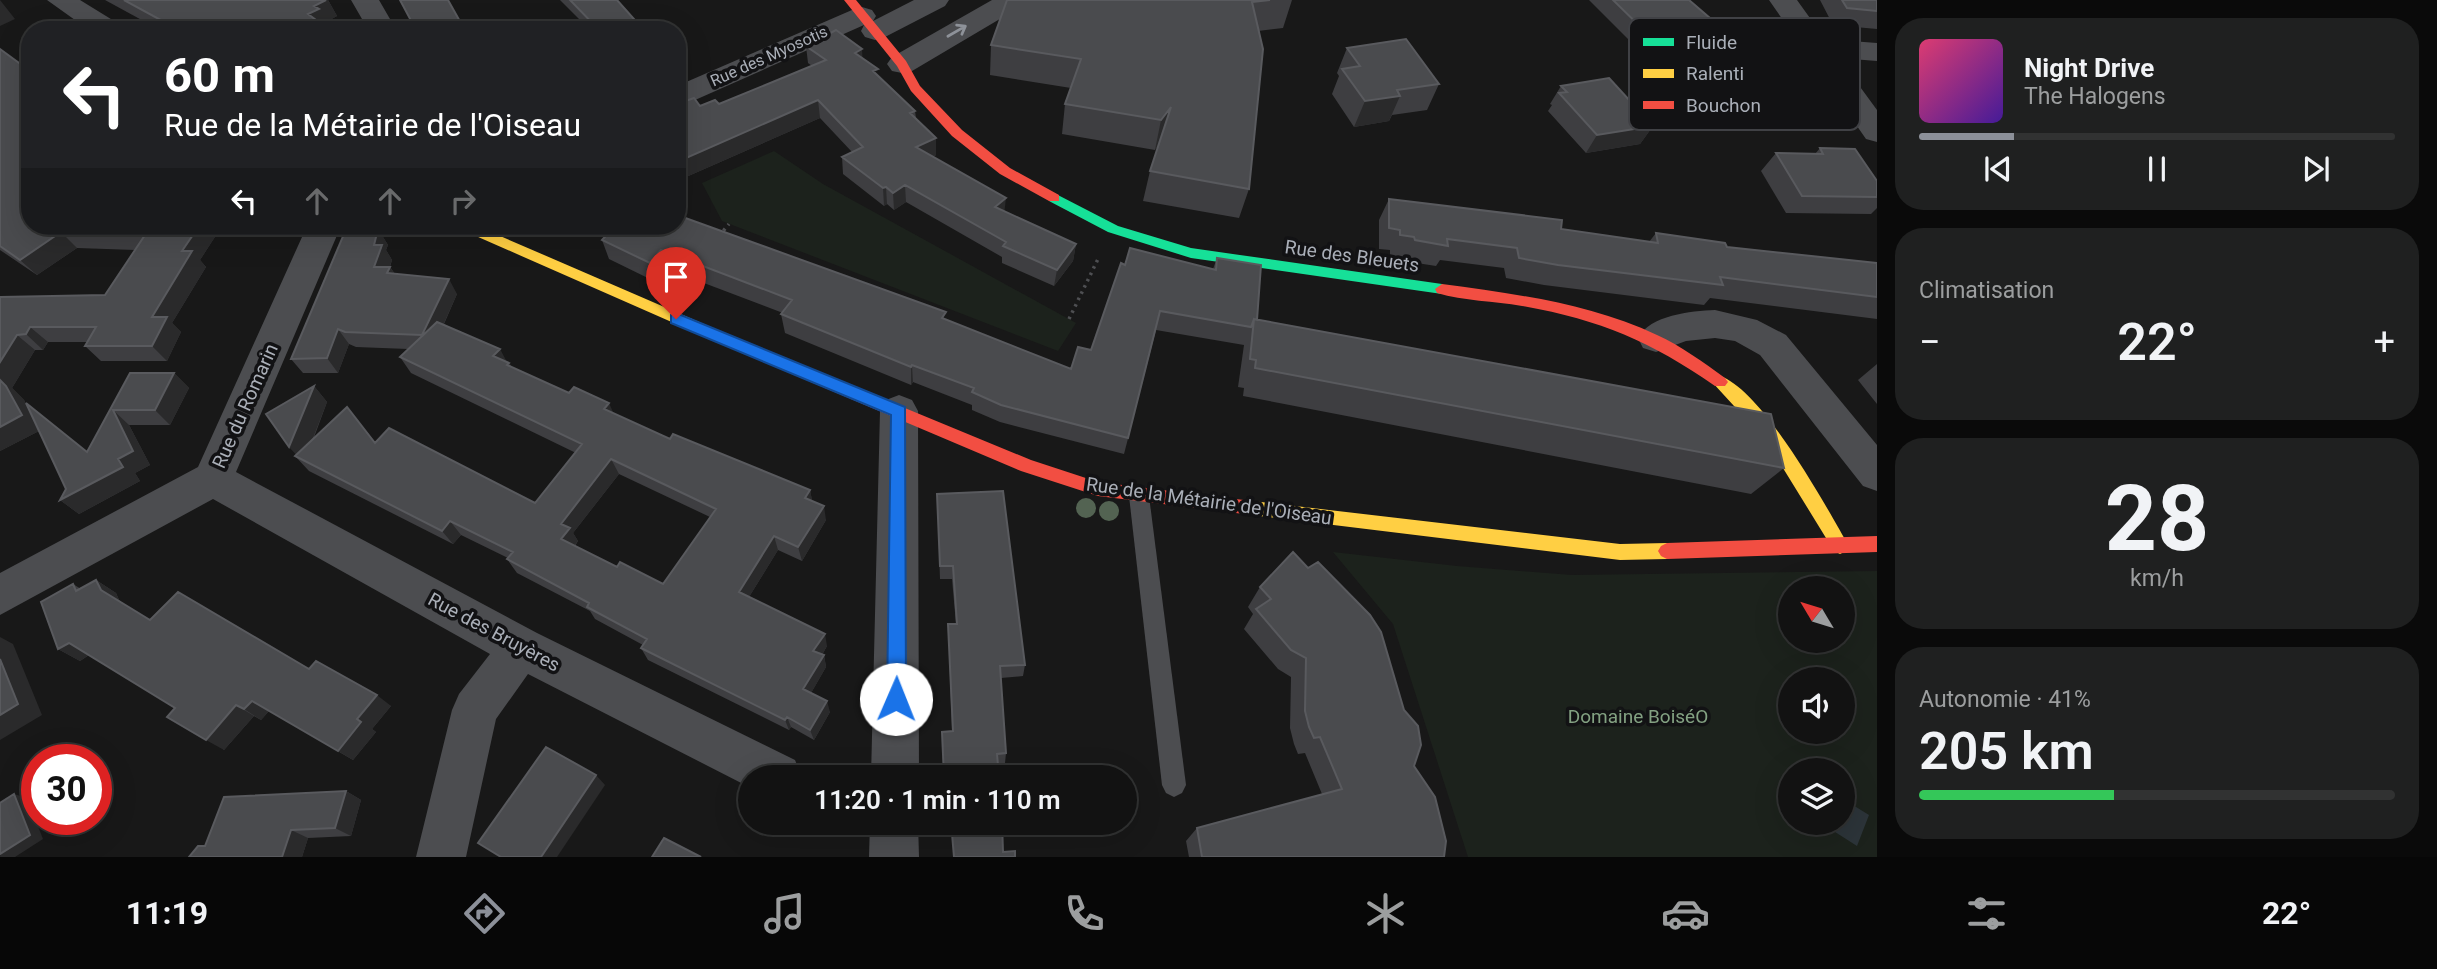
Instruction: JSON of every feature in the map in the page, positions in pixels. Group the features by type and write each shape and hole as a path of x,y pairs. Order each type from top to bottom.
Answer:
{"street":[{"path":"61,0 95,21"},
{"path":"365,0 376,21"},
{"name":"Rue des Myosotis","path":"686,94 862,16 935,0"},
{"path":"902,64 1012,0"},
{"path":"1783,0 1796,18"},
{"name":"Rue des Bleuets","path":"862,16 902,64 915,88 957,133 996,164 1078,213 1112,229 1191,253 1567,307 1622,323 1656,338 1731,389 1759,420 1840,547"},
{"path":"1860,108 1877,132"},
{"name":"Rue du Romarin","path":"0,595 213,479 320,235"},
{"name":"Rue de la Métairie de l'Oiseau","path":"485,235 652,309 1058,478 1139,496 1620,552 1877,544"},
{"path":"1656,338 1697,322 1754,332 1773,345 1877,474"},
{"path":"895,765 899,411"},
{"name":"Rue des Bruyères","path":"213,479 521,648 754,765"},
{"path":"440,857 475,710 521,648"}],"lane":[{"path":"1139,496 1174,785"}],"path":[{"path":"712,243 729,224"},
{"path":"1069,319 1112,229"},
{"path":"652,309 695,262"}],"green space":[{"path":"774,151 823,184 1076,323 1058,351 722,221 702,183"},
{"name":"Domaine BoiséO","path":"1333,552 1572,575 1877,571 1877,857 1468,857 1393,624"}],"shaded area":[{"path":"1855,806 1869,815 1857,846 1840,835 1855,835"}],"building":[{"path":"124,0 326,0 314,6 319,9 308,14 317,21 162,21"},
{"path":"400,0 448,0 460,21 411,21"},
{"path":"570,0 617,0 636,21 590,21"},
{"path":"1007,0 1270,0 1252,2 1263,49 1249,189 1150,171 1171,107 1161,120 1065,104 1081,59 991,45"},
{"path":"1613,0 1689,0 1710,18 1631,18"},
{"path":"1842,0 1877,0 1877,11 1847,8"},
{"path":"836,30 862,49 855,53 878,69 873,71 915,111 910,113 936,138 916,147 1006,198 995,207 1076,244 1057,270 1003,246 1006,242 905,185 893,193 886,187 883,188 842,157 863,147 818,100 686,158 686,101 694,98 700,106 715,100 719,104 826,60 806,46"},
{"path":"1406,39 1439,84 1397,90 1400,96 1365,101 1342,69 1360,66 1347,48"},
{"path":"0,49 21,64 21,235 57,235 20,260 0,246"},
{"path":"1609,78 1629,100 1629,130 1597,135 1559,93 1567,92 1561,86"},
{"path":"1820,148 1855,149 1877,181 1877,197 1802,196 1776,153 1823,154"},
{"path":"1389,199 1562,220 1561,229 1658,243 1656,233 1725,243 1727,247 1877,263 1877,297 1720,277 1723,285 1558,265 1519,258 1517,248 1447,239 1448,246 1415,240 1414,237 1400,235 1400,230 1389,228"},
{"path":"686,218 946,312 942,318 1071,369 1078,347 1091,350 1121,263 1125,265 1130,248 1216,270 1217,258 1261,265 1257,320 1254,319 1251,327 1160,311 1128,438 1001,405 972,392 974,388 912,365 911,367 781,314 792,300 661,250 650,263 602,240 607,235 686,235"},
{"path":"145,235 193,235 182,251 192,251 152,317 167,317 152,346 85,346 96,327 30,327 26,334 17,335 0,362 0,297 105,295"},
{"path":"344,235 376,235 374,245 382,245 374,267 390,267 387,273 449,279 422,335 345,332 338,329 327,358 291,359"},
{"path":"1254,319 1771,414 1784,468 1255,368 1256,360 1250,359"},
{"path":"437,322 500,349 493,356 509,363 507,365 569,393 574,387 609,403 604,409 670,439 673,434 810,490 805,498 824,506 798,547 774,536 739,592 825,634 813,651 824,655 803,689 827,701 810,730 641,648 647,639 587,607 589,603 507,559 513,552 450,521 442,531 295,456 347,407 375,443 389,428 535,503 582,444 400,357","holes":["611,459 716,509 663,584 620,562 617,567 561,539 570,528 561,524"]},
{"path":"130,373 174,373 155,410 113,410 133,451 118,459 123,467 60,500 66,489 26,403 87,452"},
{"path":"0,380 22,415 0,427"},
{"path":"314,386 289,447 266,414"},
{"path":"1003,491 1025,665 1000,666 1006,753 997,754 998,765 943,765 942,732 953,731 948,624 957,624 953,566 940,566 937,494"},
{"path":"1293,552 1308,568 1318,562 1370,615 1381,632 1404,710 1418,726 1421,745 1414,766 1435,797 1446,841 1444,857 1202,857 1197,828 1342,789 1320,737 1314,738 1309,727 1305,711 1306,658 1291,650 1256,609 1271,599 1260,587"},
{"path":"96,580 101,590 150,620 178,592 309,669 316,661 377,695 357,719 361,722 338,751 252,701 244,709 236,705 206,740 167,717 175,708 69,643 58,649 41,602 73,584 76,591"},
{"path":"0,659 18,704 0,715"},
{"path":"546,747 596,775 541,857 501,857 478,843"},
{"path":"346,791 335,828 291,830 282,857 189,857 198,846 205,846 224,797"},
{"path":"14,794 21,812 21,835 30,835 0,854 0,803"},
{"path":"952,835 1002,835 1003,852 1015,851 1015,857 954,857"},
{"path":"664,838 701,857 652,857"}],"traffic: fast":[{"path":"1054,198 1113,229 1191,253 1442,289"}],"traffic: slow":[{"path":"486,235 738,345"},
{"path":"1720,382 1740,399 1773,437 1840,546"},
{"path":"1252,508 1620,552 1667,551"}],"traffic: jam":[{"path":"850,0 902,64 915,88 957,133 1005,171 1054,198"},
{"path":"1442,289 1554,307 1621,326 1686,358 1720,382"},
{"path":"738,345 1027,466 1098,489 1252,508"},
{"path":"1667,551 1877,544"}],"route":[{"path":"676,319 899,411 896,699"}]}
